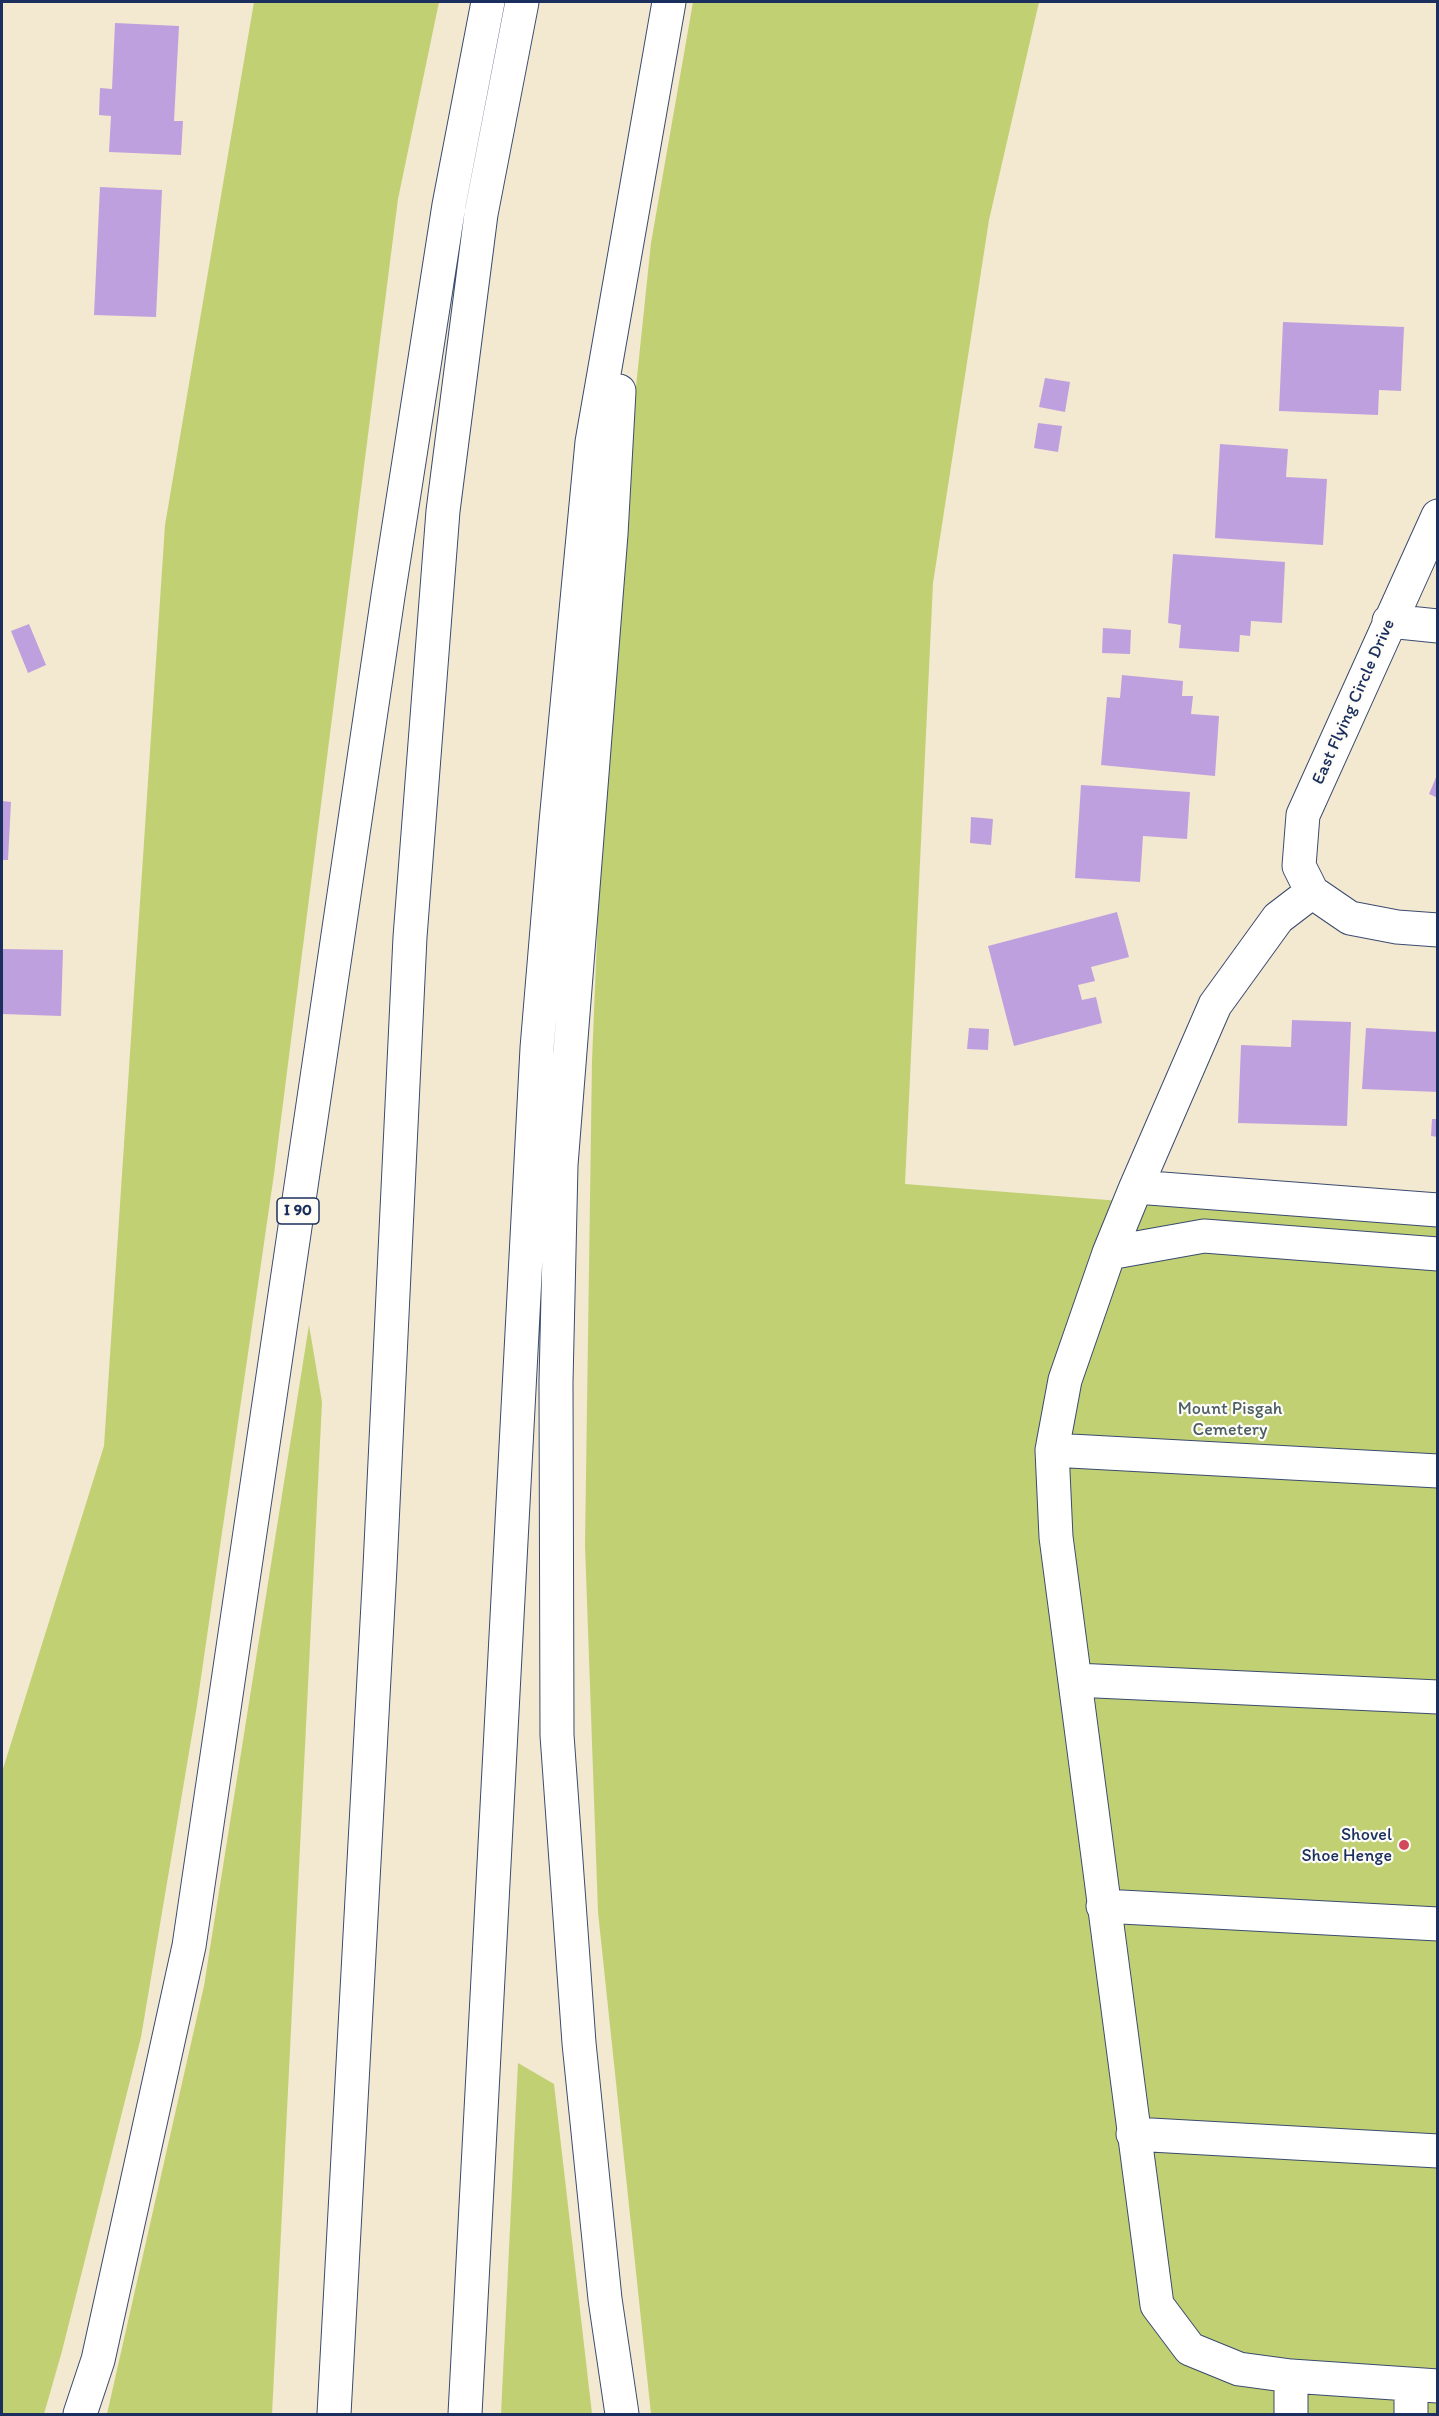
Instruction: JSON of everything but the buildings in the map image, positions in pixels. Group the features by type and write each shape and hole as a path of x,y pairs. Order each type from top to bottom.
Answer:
{"main road":[{"name":"I 90","path":"80,2415 98,2360 189,1946 388,596 449,205 488,2"},
{"path":"334,2415 380,1578 410,937 443,511 481,214 522,2"},
{"path":"465,2415 537,1048 592,442 669,2"},
{"path":"622,2415 605,2299 579,2043 558,1747 556,1382 561,1165 611,534 627,234"},
{"name":"East Flying Circle Drive","path":"1312,892 1299,866 1303,815 1437,516"},
{"path":"1389,621 1437,626"},
{"path":"1420,2395 1239,2369 1190,2349 1157,2305 1056,1537 1052,1450 1065,1380 1109,1253 1137,1187 1215,1005 1278,918 1312,892 1350,918 1397,927 1437,930"},
{"path":"1137,1187 1437,1210"},
{"path":"1109,1253 1204,1236 1437,1254"},
{"path":"1052,1450 1437,1471"},
{"path":"1075,1680 1437,1697"},
{"path":"1103,1906 1437,1923"},
{"path":"1133,2134 1437,2151"},
{"path":"1291,2376 1291,2415"}],"green space":[{"path":"254,2 439,2 398,199 274,1174 197,1705 141,2037 44,2414 2,2414 2,1772 104,1446 165,525"},
{"name":"Mount Pisgah Cemetery","path":"693,2 1039,2 989,220 933,583 905,1184 1437,1226 1437,2414 651,2414 598,1912 585,1545 592,1061 609,645 651,243"},
{"path":"309,1325 322,1402 272,2414 107,2414 204,1986"},
{"path":"518,2063 554,2084 592,2414 501,2414"}],"place":[{"name":"Shovel Shoe Henge","path":"1404,1845"}]}
